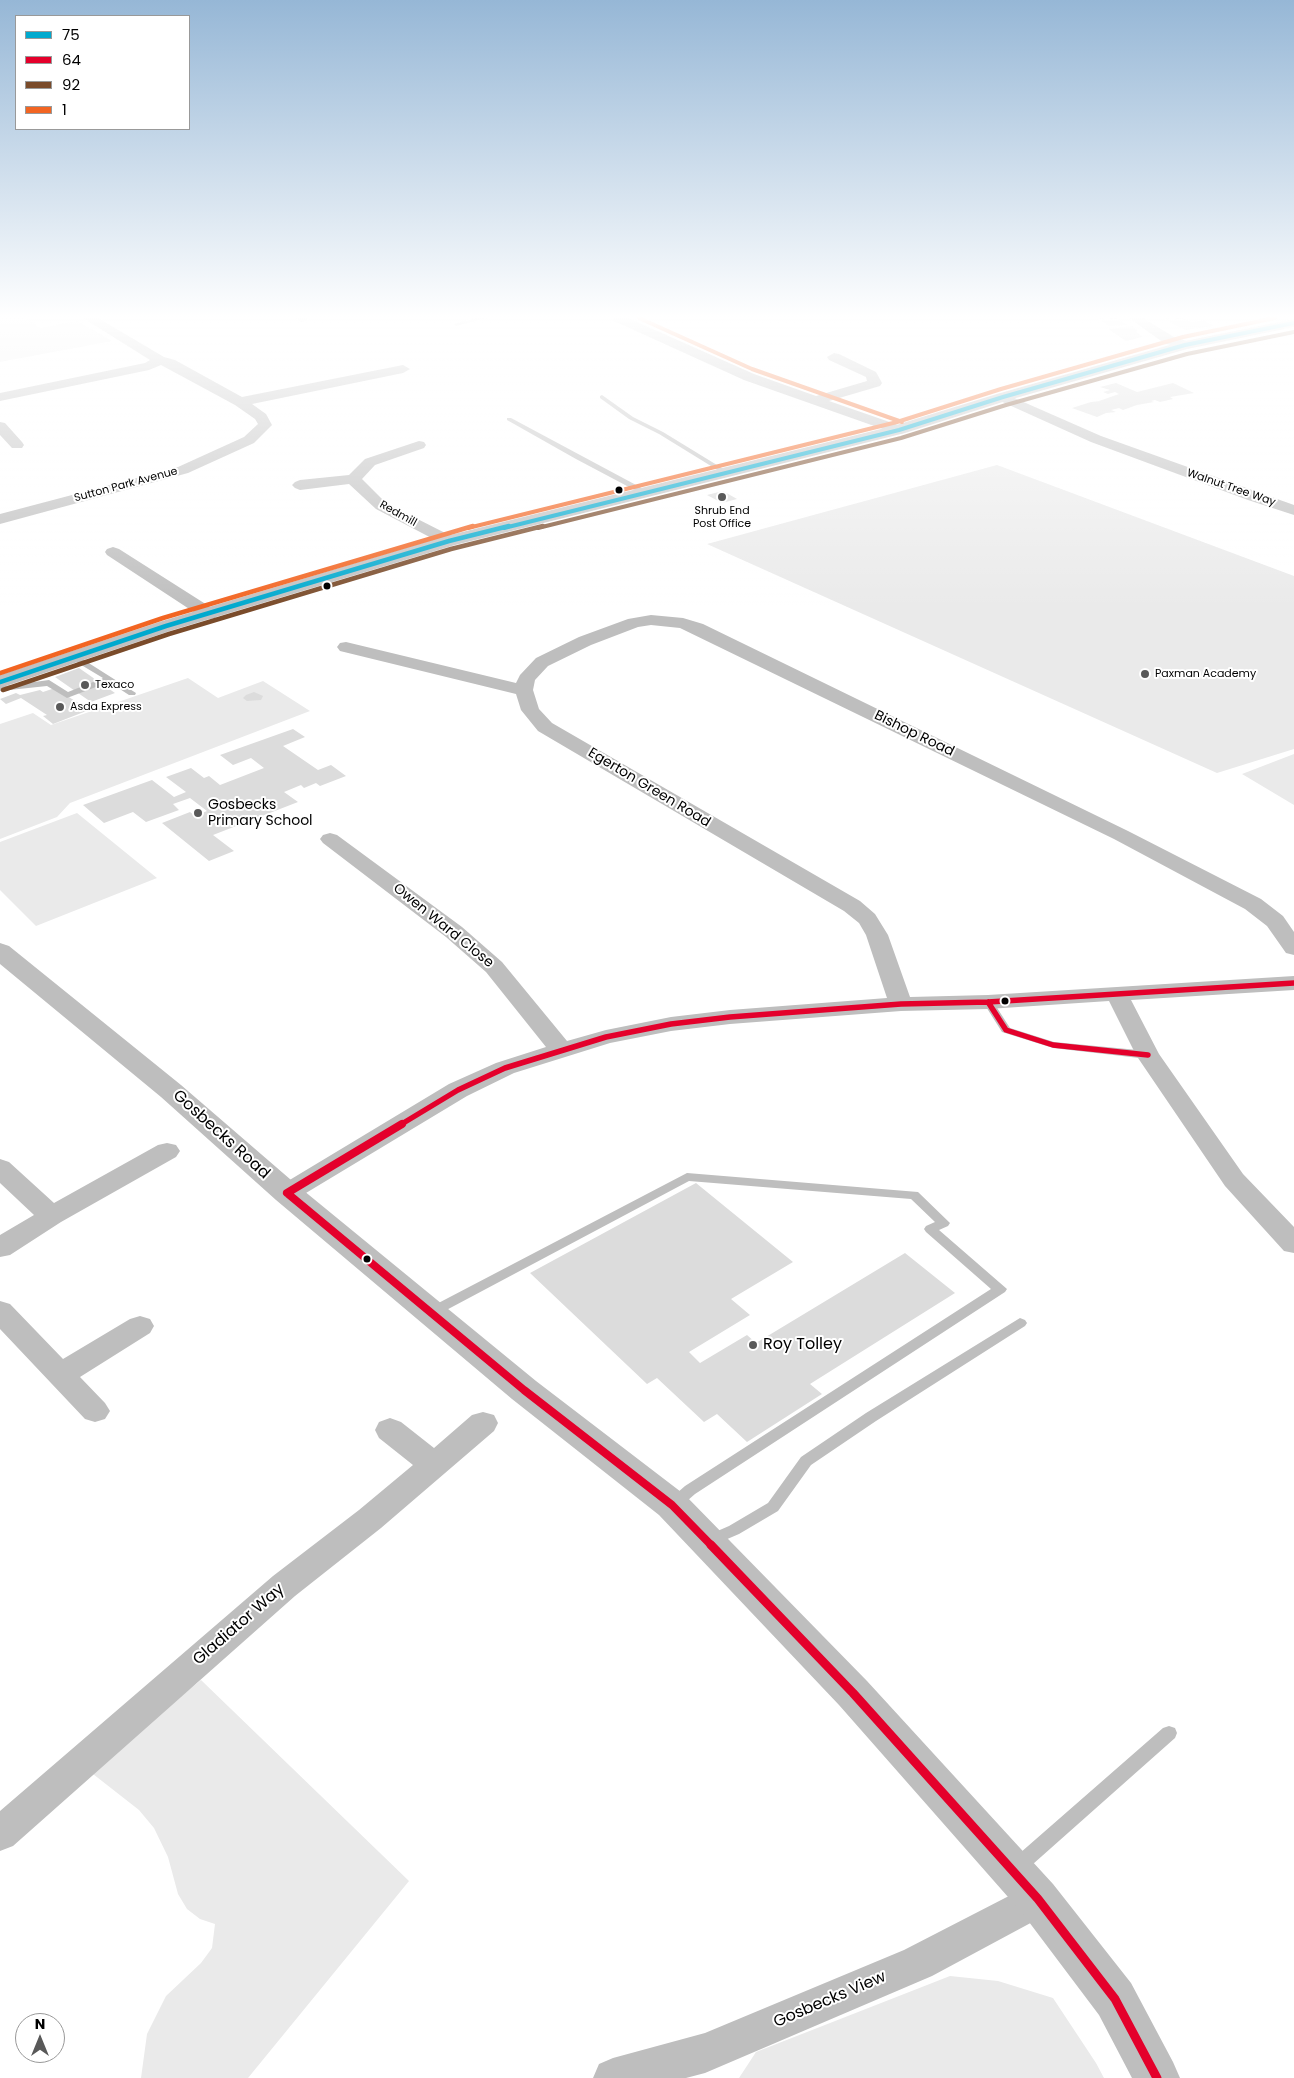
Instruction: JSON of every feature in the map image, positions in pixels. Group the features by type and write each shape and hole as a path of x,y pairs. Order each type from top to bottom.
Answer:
{"main road":[{"path":"0,682 76,658 166,626 449,541 899,430 946,415"}],"street":[{"name":"Sutton Park Avenue","path":"0,519 183,470 249,440 265,425 258,415"},
{"path":"856,415 899,430"},
{"name":"Walnut Tree Way","path":"1043,415 1096,439 1252,497 1294,510"},
{"path":"0,426 17,444"},
{"path":"300,485 353,480 370,462 419,445"},
{"name":"Redmill","path":"353,480 381,506 449,541"},
{"path":"113,552 209,614"},
{"name":"Bishop Road","path":"524,690 526,678 542,662 585,641 634,623 651,620 683,623 697,628 1121,835 1253,904 1275,922 1294,948"},
{"path":"346,647 524,690"},
{"name":"Egerton Green Road","path":"524,690 530,710 545,726 852,906 867,919 877,934 901,1004"},
{"name":"Owen Ward Close","path":"330,839 454,932 494,966 562,1051"},
{"name":"Gosbecks Road","path":"0,951 171,1091 287,1193 524,1390 672,1506 853,1693 1038,1899 1115,1999 1157,2078"},
{"path":"287,1193 458,1090 505,1068 606,1037 671,1024 730,1016 901,1004 988,1002 1294,983"},
{"path":"1117,995 1148,1055 1234,1180 1294,1244"},
{"path":"0,1248 52,1216 167,1151"},
{"path":"0,1168 52,1216"},
{"path":"0,1311 95,1411"},
{"path":"60,1375 140,1326"},
{"name":"Gladiator Way","path":"0,1834 284,1586 370,1519 483,1423"},
{"path":"390,1430 433,1464"},
{"name":"Gosbecks View","path":"613,2078 705,2053 918,1963 1038,1899"}],"lane":[{"path":"627,415 662,433 726,473"},
{"path":"509,419 578,458 647,493"},
{"path":"76,658 132,693"},
{"path":"0,687 3,689 49,683 67,694 109,679"},
{"path":"988,1002 1006,1030 1053,1045 1148,1055"},
{"path":"432,1312 686,1177 914,1195 944,1223 930,1230 1000,1289 690,1490 672,1506"},
{"path":"708,1542 734,1530 772,1507 806,1461 871,1417 1020,1323"},
{"path":"1013,1871 1169,1733"}],"shaded area":[{"name":"Paxman Academy","path":"997,465 1294,576 1294,749 1217,773 707,544"},
{"path":"188,678 218,698 263,681 310,711 70,803 57,817 0,839 0,724 33,713 51,725"},
{"path":"1294,754 1294,805 1242,774"},
{"path":"77,813 157,878 36,926 0,890 0,842"},
{"path":"201,1680 409,1881 248,2078 141,2078 147,2034 166,1996 201,1963 212,1948 215,1924 200,1919 187,1909 178,1894 168,1857 154,1828 139,1810 93,1774 130,1737"},
{"path":"950,1976 998,1981 1053,1998 1104,2078 739,2078 756,2052"}],"building":[{"name":"Shrub End Post Office","path":"723,491 737,499 722,503 707,495"},
{"name":"Texaco","path":"79,668 115,693 91,702 55,677"},
{"name":"Asda Express","path":"55,688 89,710 53,724 43,716 47,715 21,698 6,704 0,699 16,693 20,695 40,690 43,692"},
{"path":"254,692 263,696 261,700 247,701 243,698 246,695"},
{"path":"293,729 305,737 283,746 318,770 331,765 346,776 320,786 316,783 304,788 301,785 284,792 298,802 213,835 234,851 209,861 162,823 190,812 195,816 207,811 190,798 173,804 179,810 146,822 133,812 104,823 83,805 152,780 174,797 186,792 166,777 191,768 204,778 209,776 220,785 264,768 251,758 233,765 220,755"},
{"path":"696,1183 793,1262 731,1299 750,1315 689,1352 700,1363 747,1335 756,1343 905,1253 955,1293 810,1384 822,1394 747,1442 717,1414 704,1422 657,1378 647,1384 530,1273"}],"transit line":[{"name":"1","path":"882,415 902,422"},
{"name":"1","path":"0,673 163,618 446,533 919,415"},
{"name":"75","path":"0,682 166,626 449,541 899,430 946,415"},
{"name":"92","path":"3,690 169,634 451,549 901,438 974,415"},
{"name":"64","path":"287,1193 458,1090 505,1068 606,1037 671,1024 730,1017 901,1004 988,1002 1294,983"},
{"name":"64","path":"988,1002 1006,1030 1053,1045 1148,1055"},
{"name":"64","path":"287,1193 524,1390 672,1505 853,1693 1038,1899 1115,1999 1157,2078"}],"place":[{"name":"Shrub End Post Office","path":"722,497"},
{"name":"Paxman Academy","path":"1145,674"},
{"name":"Texaco","path":"85,685"},
{"name":"Asda Express","path":"60,707"},
{"name":"Gosbecks Primary School","path":"198,813"},
{"name":"Roy Tolley","path":"753,1345"}]}
